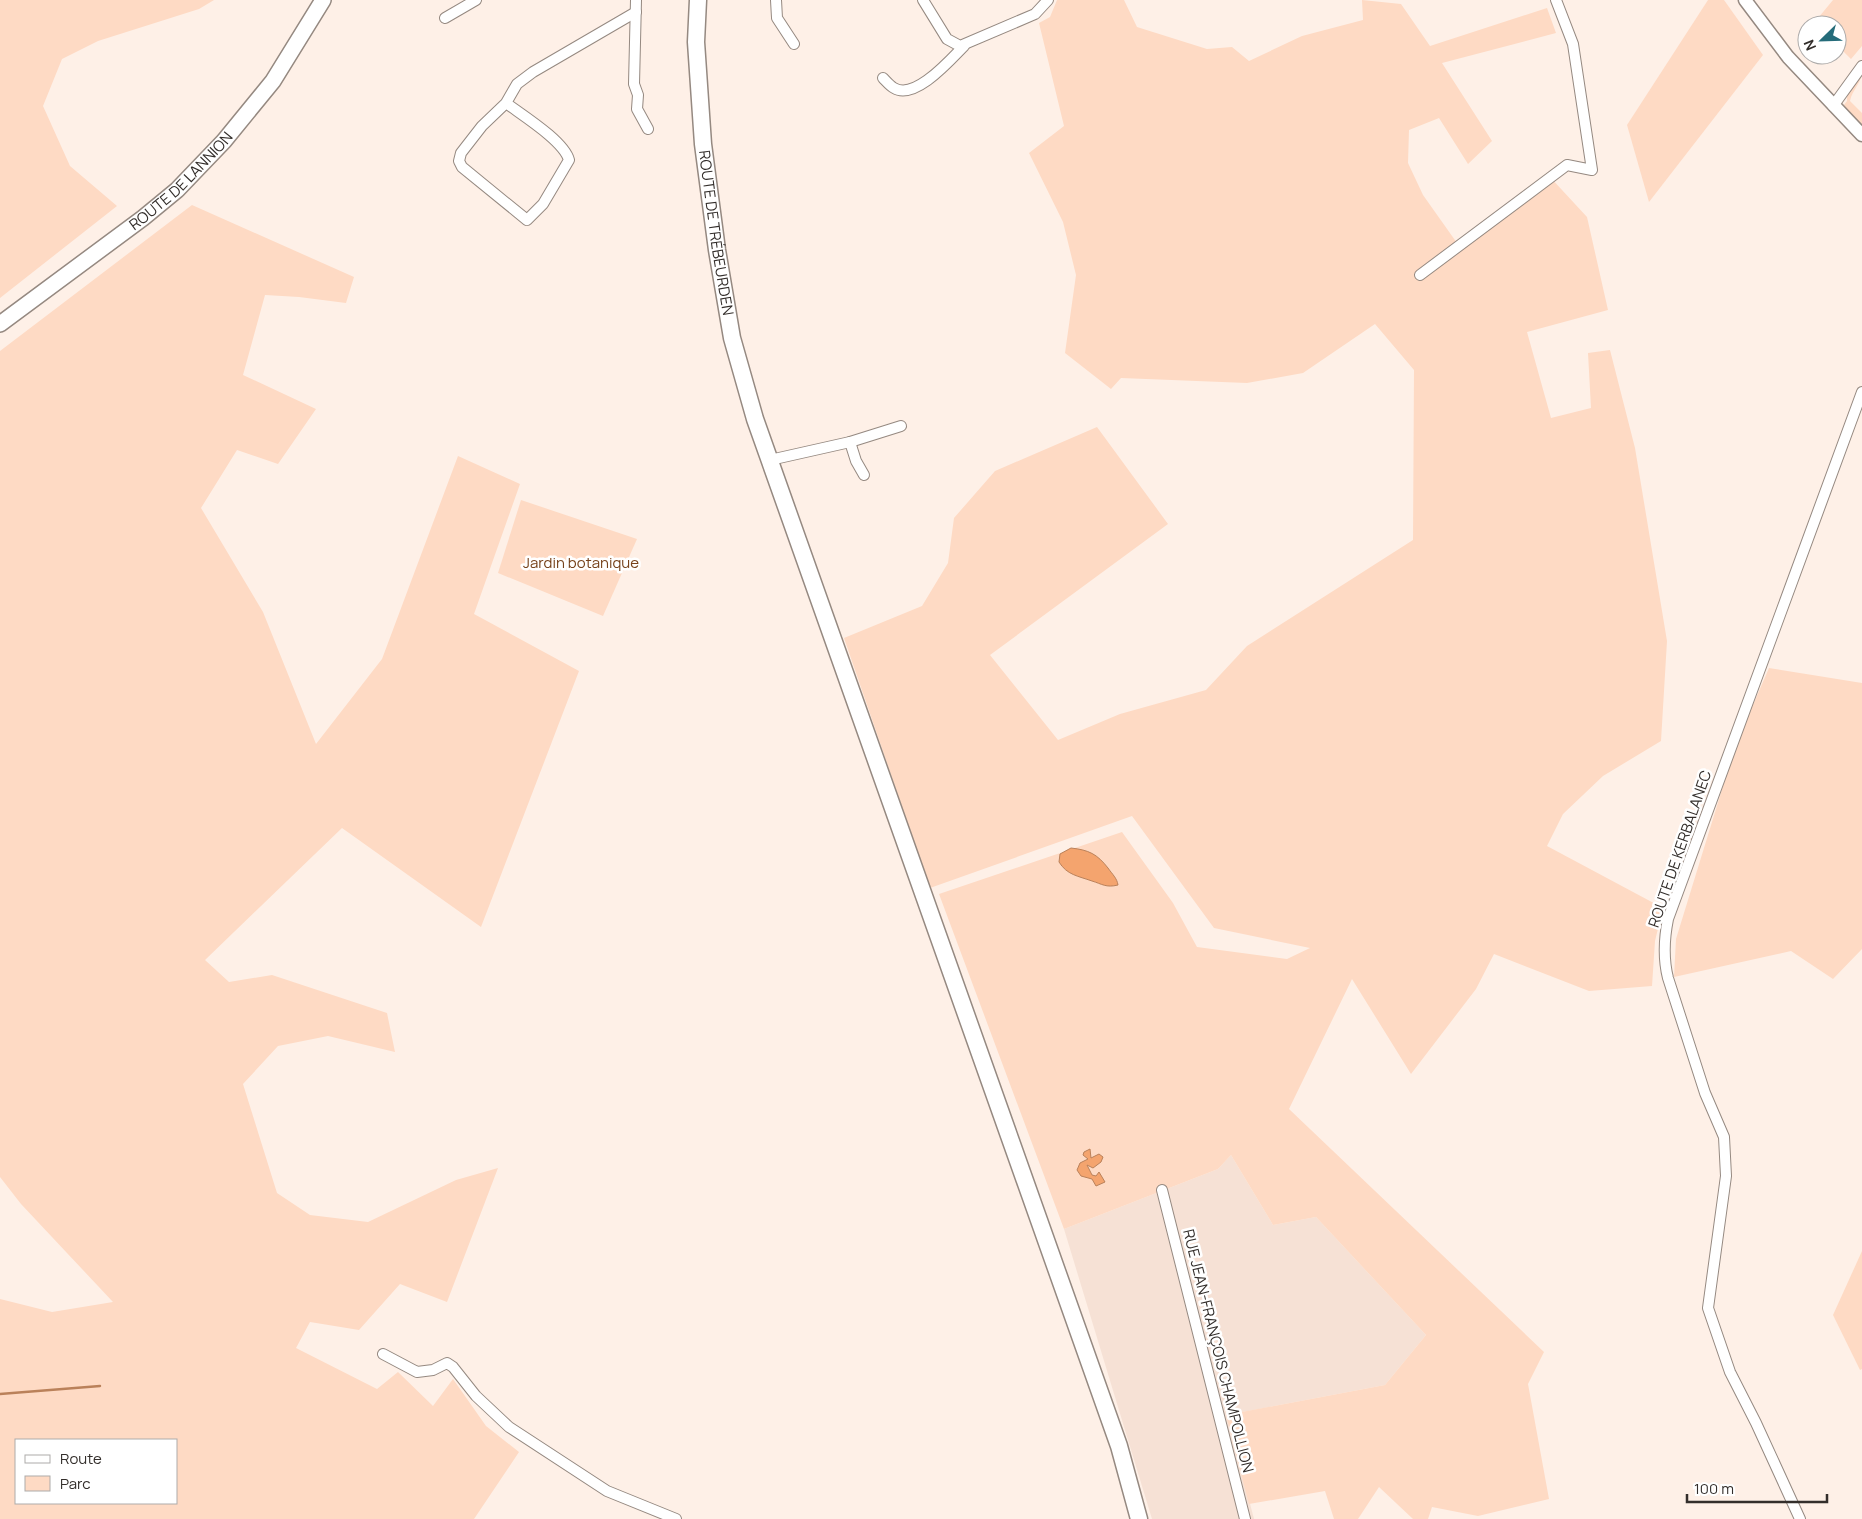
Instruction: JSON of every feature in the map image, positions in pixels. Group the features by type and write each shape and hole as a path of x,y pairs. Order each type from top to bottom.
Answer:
{"main road":[{"name":"ROUTE DE LANNION","path":"0,324 143,218 177,190 224,141 273,81 323,0"},
{"name":"ROUTE DE TRÉBEURDEN","path":"698,0 696,42 703,144 717,250 732,338 755,419 1119,1446 1140,1519"}],"street":[{"path":"445,18 476,0"},
{"path":"636,0 634,84 638,94 637,109 648,129"},
{"path":"776,0 777,18 794,44"},
{"path":"923,0 947,39 955,45 964,46"},
{"path":"883,78 895,89 905,91 914,88 927,80 964,46 1035,14 1048,0"},
{"path":"1420,275 1567,165 1592,170 1573,44 1556,0"},
{"path":"1745,0 1788,57 1862,135"},
{"path":"506,104 558,145 569,160 543,204 527,220 462,167 459,160 461,153 482,126 506,104 517,84 533,72 636,12"},
{"path":"1833,106 1862,66"},
{"name":"ROUTE DE KERBALANEC","path":"1800,1519 1756,1423 1730,1372 1708,1308 1726,1176 1724,1136 1705,1093 1668,978 1665,962 1665,936 1668,919 1862,392"},
{"path":"770,460 850,442 901,426"},
{"path":"850,442 856,461 864,475"},
{"name":"RUE JEAN-FRANÇOIS CHAMPOLLION","path":"1162,1190 1245,1519"},
{"path":"383,1354 417,1372 434,1370 446,1364 453,1367 476,1396 508,1427 607,1491 676,1519"}],"shaded area":[{"path":"1071,848 1083,850 1096,856 1113,874 1118,885 1104,885 1066,870 1059,862 1060,854"},
{"path":"1090,1149 1091,1158 1099,1154 1103,1157 1101,1162 1093,1168 1087,1165 1092,1175 1096,1176 1099,1172 1105,1182 1096,1186 1092,1179 1081,1176 1077,1170 1080,1163 1088,1159 1083,1155 1084,1152"},
{"path":"1231,1155 1273,1225 1316,1217 1426,1335 1385,1385 1227,1415 1254,1519 1152,1519 1064,1229 1218,1169"}],"green space":[{"path":"0,0 214,0 199,9 98,41 62,59 43,106 70,166 117,206 0,298"},
{"path":"1057,0 1124,0 1137,27 1207,49 1232,47 1249,61 1302,36 1363,20 1362,0 1401,4 1430,46 1547,8 1556,33 1442,63 1492,141 1468,164 1439,118 1409,130 1408,163 1423,195 1457,243 1550,177 1587,217 1608,310 1527,332 1551,418 1591,408 1588,353 1610,350 1635,448 1667,641 1661,741 1603,776 1563,814 1547,846 1663,908 1655,941 1652,986 1589,991 1494,954 1476,989 1411,1074 1352,979 1289,1109 1544,1352 1528,1384 1549,1499 1478,1516 1432,1507 1428,1519 1413,1519 1379,1487 1358,1519 1334,1519 1325,1491 1249,1504 1226,1415 1385,1385 1426,1335 1316,1217 1273,1225 1231,1155 1218,1169 1064,1229 939,894 1122,832 1173,903 1197,947 1287,959 1310,948 1214,928 1132,816 930,888 844,638 922,606 948,563 954,518 995,471 1097,427 1168,524 990,655 1058,740 1120,714 1206,690 1247,646 1413,540 1414,370 1375,324 1303,373 1247,383 1121,378 1111,389 1065,353 1076,275 1063,222 1029,153 1064,126 1039,23 1050,17"},
{"path":"1708,0 1724,0 1763,55 1649,202 1627,125"},
{"path":"1833,0 1862,0 1862,46 1851,59 1847,55 1847,15 1821,15"},
{"path":"1862,72 1850,101 1862,113 1862,127 1841,109 1847,101 1847,94"},
{"path":"192,205 354,277 346,303 265,295 243,375 316,409 278,464 237,450 201,508 263,612 316,744 382,659 458,456 520,484 474,614 579,671 481,927 342,828 205,960 229,982 272,975 387,1013 395,1052 328,1036 278,1046 243,1084 277,1193 310,1215 368,1222 456,1180 498,1168 447,1302 400,1284 359,1330 310,1322 296,1348 377,1389 398,1372 433,1406 453,1379 486,1426 519,1452 474,1519 0,1519 0,1299 52,1312 113,1302 21,1204 0,1177 0,351"},
{"name":"Jardin botanique","path":"521,500 637,539 603,616 498,573"},
{"path":"1769,668 1862,683 1862,949 1833,979 1791,951 1674,977 1676,939 1736,744"},
{"path":"1862,1251 1862,1369 1860,1370 1833,1315"}],"waterway":[{"path":"0,1394 100,1386"}]}
